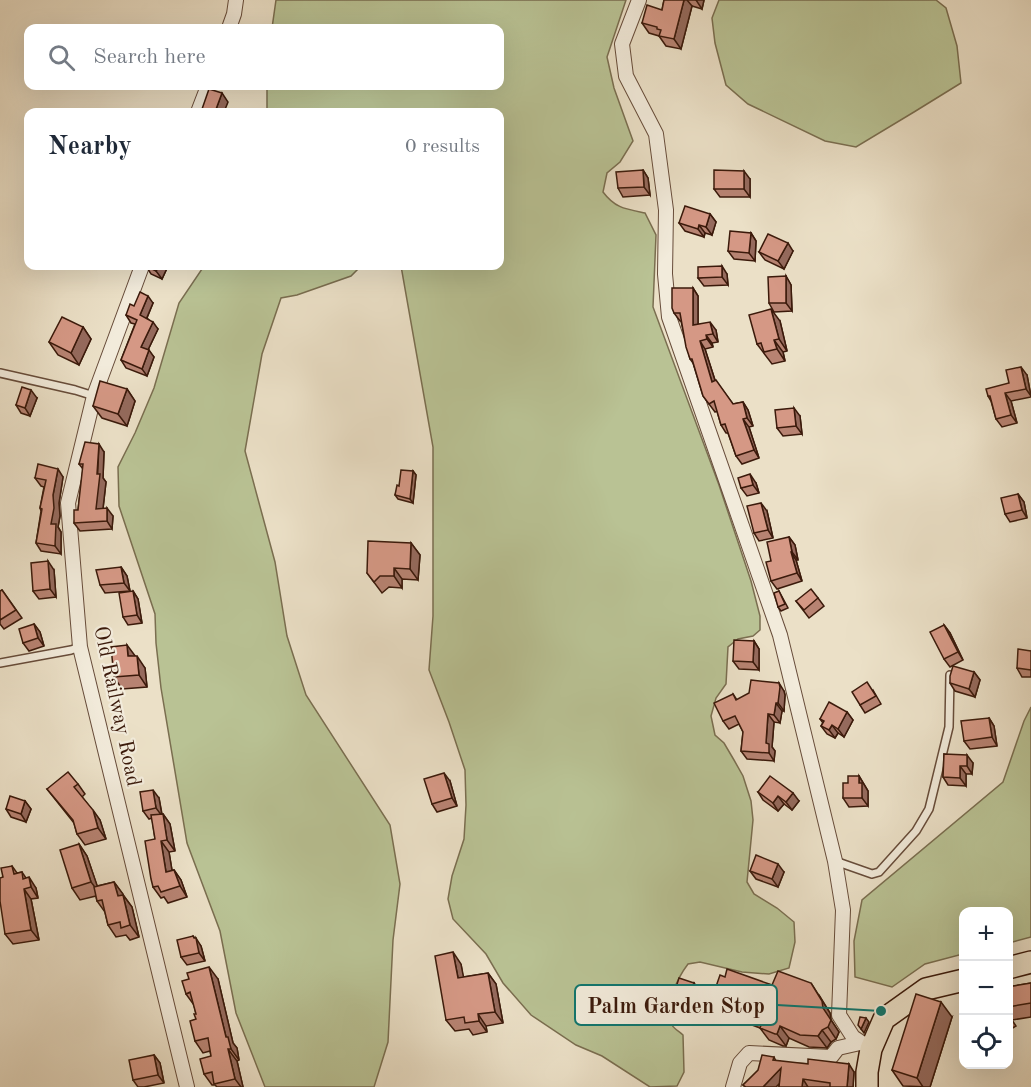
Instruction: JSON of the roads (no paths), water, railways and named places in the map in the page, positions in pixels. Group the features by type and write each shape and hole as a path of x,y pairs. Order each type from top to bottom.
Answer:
{"highway":[{"path":"1013,967 1031,962"},
{"path":"867,1087 866,1046 884,1019 926,989 959,981"}],"street":[{"path":"230,24 236,0"},
{"path":"639,0 622,44 626,76 656,134 666,210 665,274 669,317 780,635 835,861 843,910 839,1015 853,1037 866,1046"},
{"path":"200,108 206,90"},
{"name":"Old Railway Road","path":"141,270 94,396 68,503 80,647 187,1087"},
{"path":"733,1087 740,1063 749,1053 831,1057 838,1048 866,1046"}],"lane":[{"path":"0,373 94,396"},
{"path":"0,663 80,647"},
{"path":"835,861 872,874 879,872 916,831 929,809 950,727 950,675"}],"place":[{"name":"Palm Garden Stop","path":"881,1011"}]}
